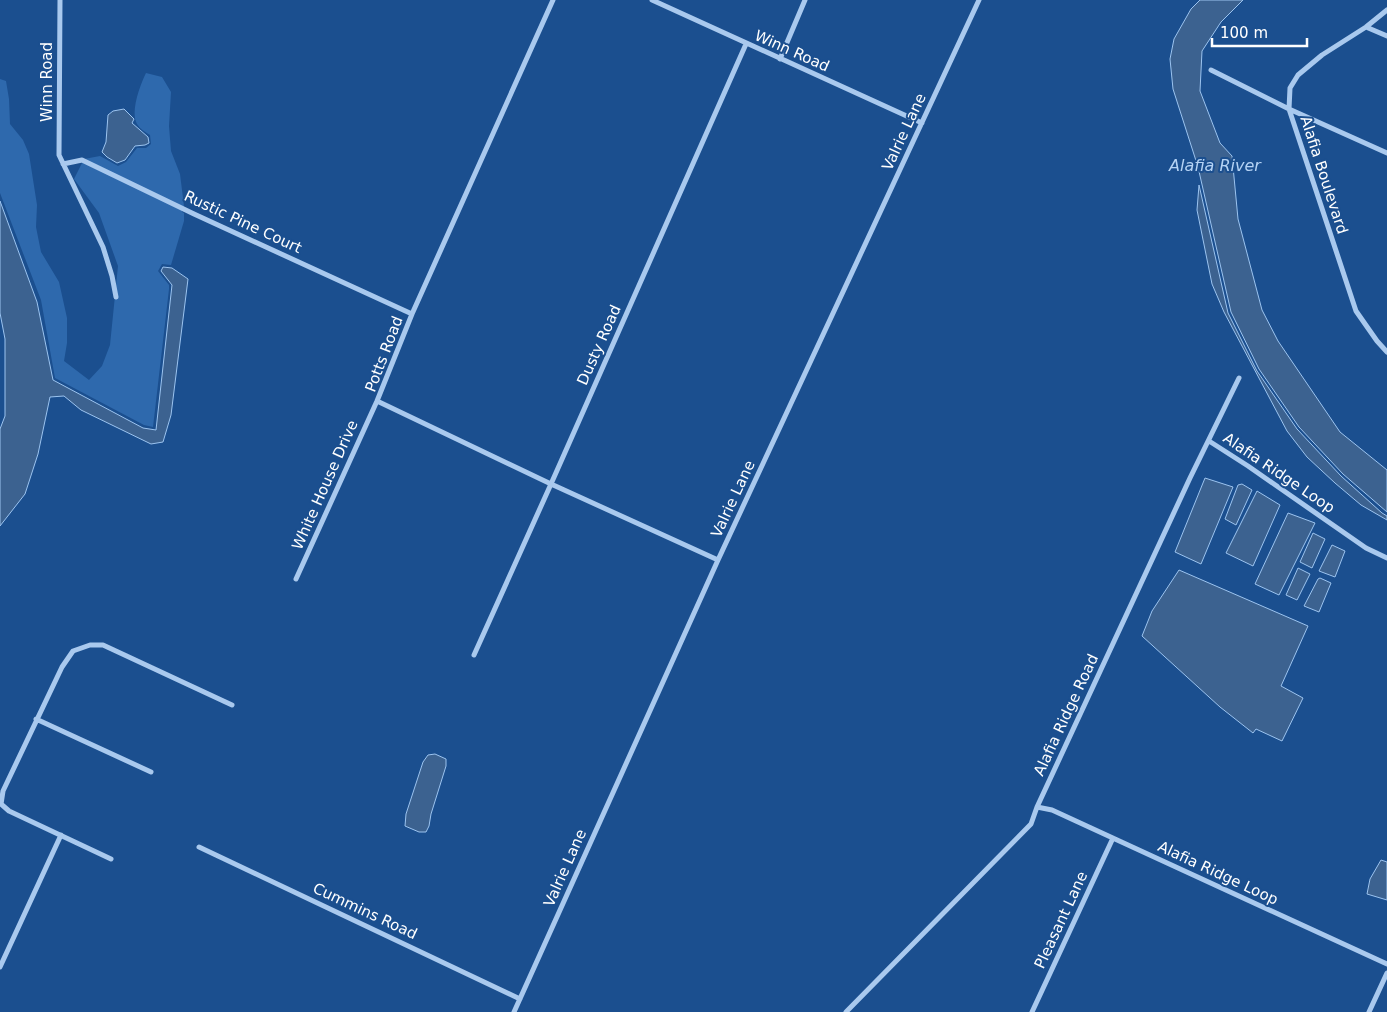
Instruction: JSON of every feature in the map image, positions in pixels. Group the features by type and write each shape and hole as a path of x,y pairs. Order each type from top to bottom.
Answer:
{"street":[{"name":"Winn Road","path":"60,0 60,155 103,247 116,297"},
{"name":"Potts Road","path":"553,0 412,314 377,401 551,484 718,560"},
{"name":"Winn Road","path":"652,0 922,123"},
{"path":"780,59 805,0"},
{"name":"Valrie Lane","path":"514,1012 718,560 979,0"},
{"name":"Alafia Boulevard","path":"1387,10 1298,75 1290,88 1289,109 1356,311 1377,342 1387,352"},
{"path":"1366,27 1387,36"},
{"name":"Dusty Road","path":"474,655 746,44"},
{"path":"1211,70 1289,109 1387,153"},
{"name":"Rustic Pine Court","path":"63,164 82,160 187,211 412,314"},
{"name":"Alafia Ridge Road","path":"846,1012 1031,824 1037,807 1239,378"},
{"name":"White House Drive","path":"296,580 377,401"},
{"name":"Alafia Ridge Loop","path":"1208,441 1248,466 1366,548 1387,558"},
{"path":"111,859 9,811 1,804 3,791 36,719 62,667 73,651 90,645 103,646 232,705"},
{"path":"36,719 151,772"},
{"name":"Alafia Ridge Loop","path":"1037,807 1052,810 1387,964"},
{"path":"0,967 61,835"},
{"name":"Pleasant Lane","path":"1032,1012 1113,838"},
{"name":"Cummins Road","path":"199,847 520,999"},
{"path":"1369,1012 1387,973"}],"shaded area":[{"path":"146,73 162,77 171,92 169,126 171,151 180,174 184,206 182,212 184,213 184,221 171,265 162,264 158,271 169,285 169,289 153,427 144,425 55,378 41,300 0,193 0,79 6,81 10,124 23,140 29,154 37,205 36,227 41,252 59,282 67,318 67,343 64,361 89,380 102,366 110,345 118,266 99,213 74,179 84,159 100,156 118,166 126,162 137,148 146,148 151,144 150,135 138,126 135,119 135,106"}],"water":[{"name":"Alafia River","path":"1200,0 1243,0 1221,22 1202,51 1200,91 1220,143 1232,156 1238,219 1262,310 1278,341 1340,432 1387,470 1387,512 1343,474 1299,427 1259,369 1231,312 1198,167 1173,89 1170,59 1174,39 1191,9"},
{"path":"124,109 134,119 132,123 148,137 149,143 135,146 125,160 117,163 102,152 106,142 108,115 113,111"},
{"path":"1199,185 1228,313 1257,371 1297,429 1341,476 1387,516 1387,520 1361,505 1335,483 1307,457 1287,431 1224,312 1212,284 1197,210"},
{"path":"0,201 37,302 53,380 143,428 156,430 172,285 161,271 163,267 172,268 188,279 171,415 163,442 151,444 81,410 64,396 50,397 38,454 25,494 0,526 0,429 5,416 5,339 0,313"},
{"path":"1205,478 1233,487 1201,564 1175,552"},
{"path":"1242,484 1252,490 1236,525 1225,519 1238,485"},
{"path":"1257,491 1280,505 1253,566 1226,553"},
{"path":"1288,513 1315,523 1279,595 1255,584"},
{"path":"1313,533 1325,539 1312,568 1300,562"},
{"path":"1332,545 1345,551 1335,577 1319,571"},
{"path":"1298,568 1310,574 1297,600 1286,595"},
{"path":"1179,570 1308,626 1281,686 1303,698 1282,741 1256,729 1253,733 1220,707 1142,636 1152,611"},
{"path":"1320,578 1331,583 1319,612 1304,606"},
{"path":"435,754 446,759 446,766 429,826 426,832 419,832 405,826 406,814 423,762 428,755"},
{"path":"1381,860 1387,862 1387,900 1367,894 1370,879"}]}
